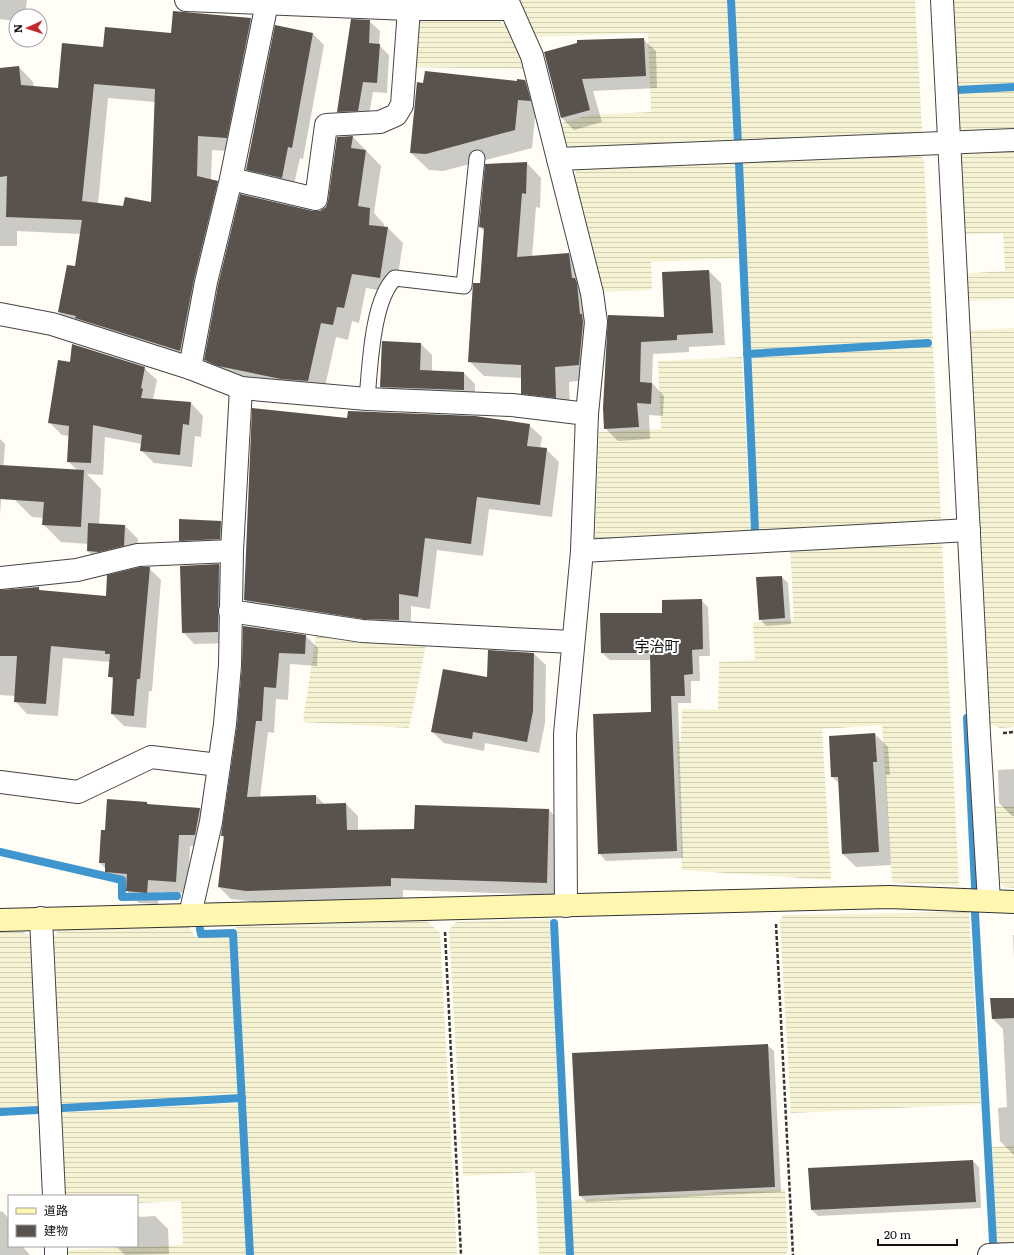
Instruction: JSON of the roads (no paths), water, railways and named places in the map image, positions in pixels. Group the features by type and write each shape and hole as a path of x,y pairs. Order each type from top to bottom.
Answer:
{"street":[{"path":"186,0 409,9 508,5 532,56 592,293 596,322 587,414 582,551 572,642 565,734 566,906"},
{"path":"942,0 942,144 961,530 979,734 989,900"},
{"path":"190,368 206,282 230,179 267,3"},
{"path":"230,179 316,199 326,125 380,122 396,115 402,105 409,9"},
{"path":"558,159 1014,140"},
{"path":"0,314 52,324 190,368 241,388 367,399 512,405 587,414"},
{"path":"190,915 211,822 225,724 229,672 232,551 241,388"},
{"path":"582,551 961,530"},
{"path":"0,578 77,570 138,555 232,551"},
{"path":"230,611 362,631 572,642"},
{"path":"0,782 78,792 151,757 219,765"},
{"path":"0,920 775,900 889,898 1014,902"},
{"path":"41,918 54,1195"},
{"path":"989,1255 1014,1254"}],"lane":[{"path":"367,399 372,348 379,307 387,285 395,278 464,286 477,158"}],"waterway":[{"path":"731,0 738,144"},
{"path":"957,90 1014,87"},
{"path":"739,163 755,531"},
{"path":"747,354 928,343"},
{"path":"967,718 975,887"},
{"path":"0,852 122,880 122,897 177,896"},
{"path":"975,913 993,1242"},
{"path":"554,923 570,1255"},
{"path":"200,929 201,934 233,933 250,1255"},
{"path":"63,1108 242,1098"},
{"path":"0,1112 37,1110"}],"district":[{"name":"宇治町","path":"657,645"}]}
